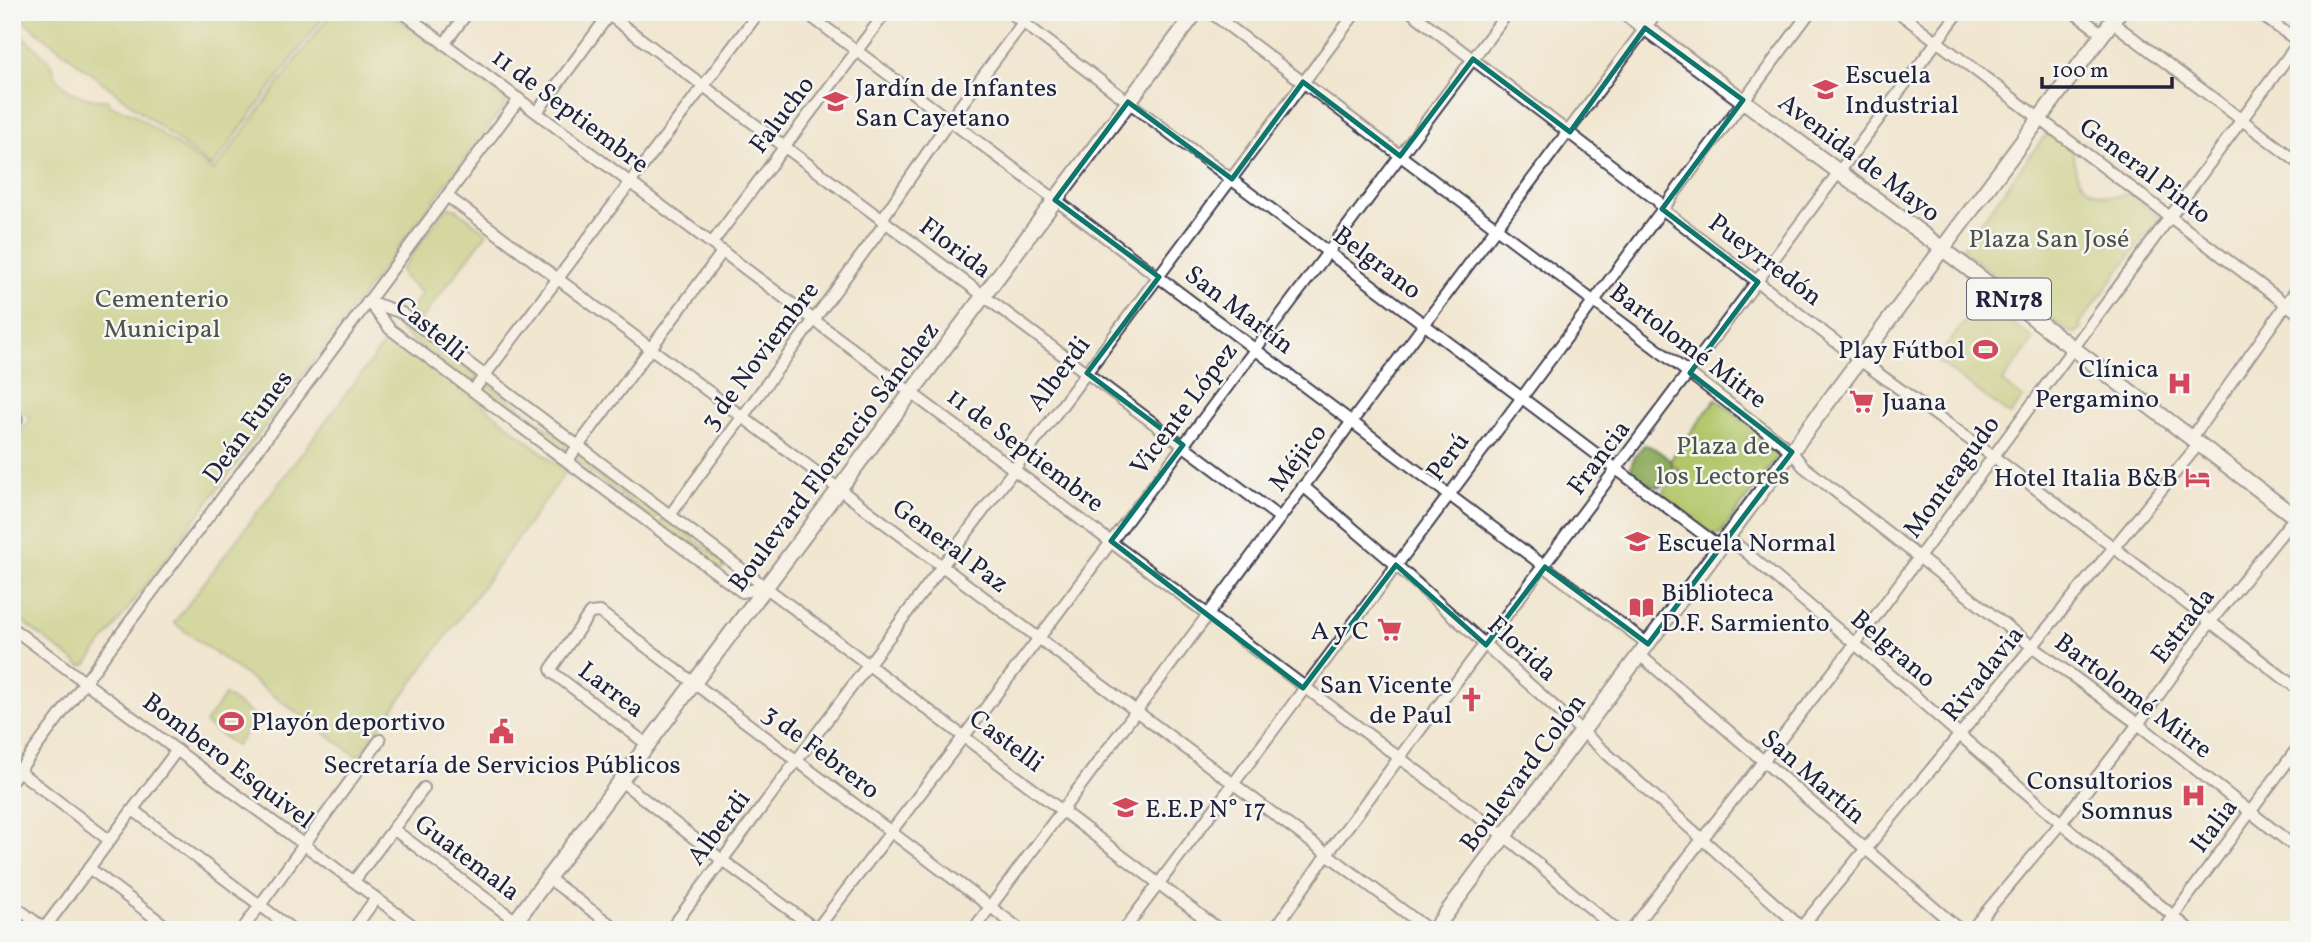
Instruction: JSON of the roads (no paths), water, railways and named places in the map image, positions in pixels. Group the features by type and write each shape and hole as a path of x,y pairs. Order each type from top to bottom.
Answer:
{"main road":[{"name":"Boulevard Florencio Sánchez","path":"513,925 1196,12"},
{"name":"Avenida de Mayo","path":"1624,12 2074,348 2194,442 2297,516"},
{"path":"1724,542 2111,23"},
{"name":"Boulevard Colón","path":"1434,930 1724,542"}],"street":[{"name":"11 de Septiembre","path":"402,12 1516,845 1616,930"},
{"path":"444,44 468,12"},
{"path":"473,391 759,12"},
{"name":"San Martín","path":"805,12 1545,567 1644,649 1763,761 1960,930"},
{"name":"Falucho","path":"712,243 886,12"},
{"name":"Belgrano","path":"1009,12 1617,470 1724,542 1855,644 2061,823 2190,930"},
{"name":"3 de Noviembre","path":"654,526 667,513 814,319 949,121 1031,12"},
{"name":"Bartolomé Mitre","path":"1210,12 1792,452 1803,466 1921,556 2033,647 2138,724 2299,850"},
{"name":"Alberdi","path":"670,930 1356,12"},
{"name":"Pueyrredón","path":"1411,12 1570,132 1658,201 1662,209 1861,361 1994,457 2299,690"},
{"name":"Vicente López","path":"816,930 1039,638 1507,12"},
{"name":"Méjico","path":"972,930 1657,12"},
{"name":"Perú","path":"1124,930 1592,300 1810,12"},
{"name":"General Pinto","path":"1898,12 2299,314"},
{"name":"Francia","path":"1274,930 1327,854 1959,12"},
{"path":"2073,12 2111,23 2299,163"},
{"path":"2257,12 2299,42"},
{"path":"537,112 609,13"},
{"name":"Florida","path":"609,13 1280,517"},
{"name":"Monteagudo","path":"1631,930 1855,644 2299,42"},
{"name":"Deán Funes","path":"15,772 519,99"},
{"name":"General Paz","path":"447,196 1429,930"},
{"path":"566,461 723,251"},
{"name":"Rivadavia","path":"1801,929 2113,547 2194,442 2299,286"},
{"name":"Castelli","path":"368,301 402,313 1220,930"},
{"name":"Castelli","path":"368,301 390,329 742,592 766,587"},
{"path":"12,431 15,415"},
{"name":"Florida","path":"1303,486 1486,645 1801,929"},
{"name":"Estrada","path":"1971,930 2061,823 2138,724 2211,621 2297,516"},
{"name":"3 de Febrero","path":"594,611 600,612 1021,930"},
{"name":"Larrea","path":"594,611 551,669 648,745"},
{"name":"Bombero Esquivel","path":"12,628 419,930"},
{"path":"242,930 380,740"},
{"name":"Italia","path":"2163,930 2299,746"},
{"path":"12,904 44,929 177,750"},
{"path":"15,772 109,840"},
{"path":"621,780 816,930"},
{"path":"354,881 424,788"},
{"path":"133,810 293,930"},
{"name":"Guatemala","path":"393,829 513,925"},
{"path":"89,868 171,930"},
{"name":"Guatemala","path":"548,878 618,930"},
{"path":"354,930 376,898"}],"place":[{"name":"Escuela Industrial","path":"1825,89"},
{"name":"Jardín de Infantes San Cayetano","path":"835,102"},
{"name":"Play Fútbol","path":"1985,349"},
{"name":"Clínica Pergamino","path":"2179,383"},
{"name":"Juana","path":"1862,401"},
{"name":"Hotel Italia B&B","path":"2198,477"},
{"name":"Escuela Normal","path":"1637,542"},
{"name":"Biblioteca D.F. Sarmiento","path":"1641,607"},
{"name":"A y C","path":"1389,630"},
{"name":"San Vicente de Paul","path":"1472,699"},
{"name":"Playón deportivo","path":"231,721"},
{"name":"Secretaría de Servicios Públicos","path":"502,732"},
{"name":"Consultorios Somnus","path":"2193,795"},
{"name":"E.E.P N° 17","path":"1125,808"}],"park label":[{"name":"Plaza San José","path":"2049,238"},
{"name":"Cementerio Municipal","path":"162,313"},
{"name":"Plaza de los Lectores","path":"1723,460"}]}
